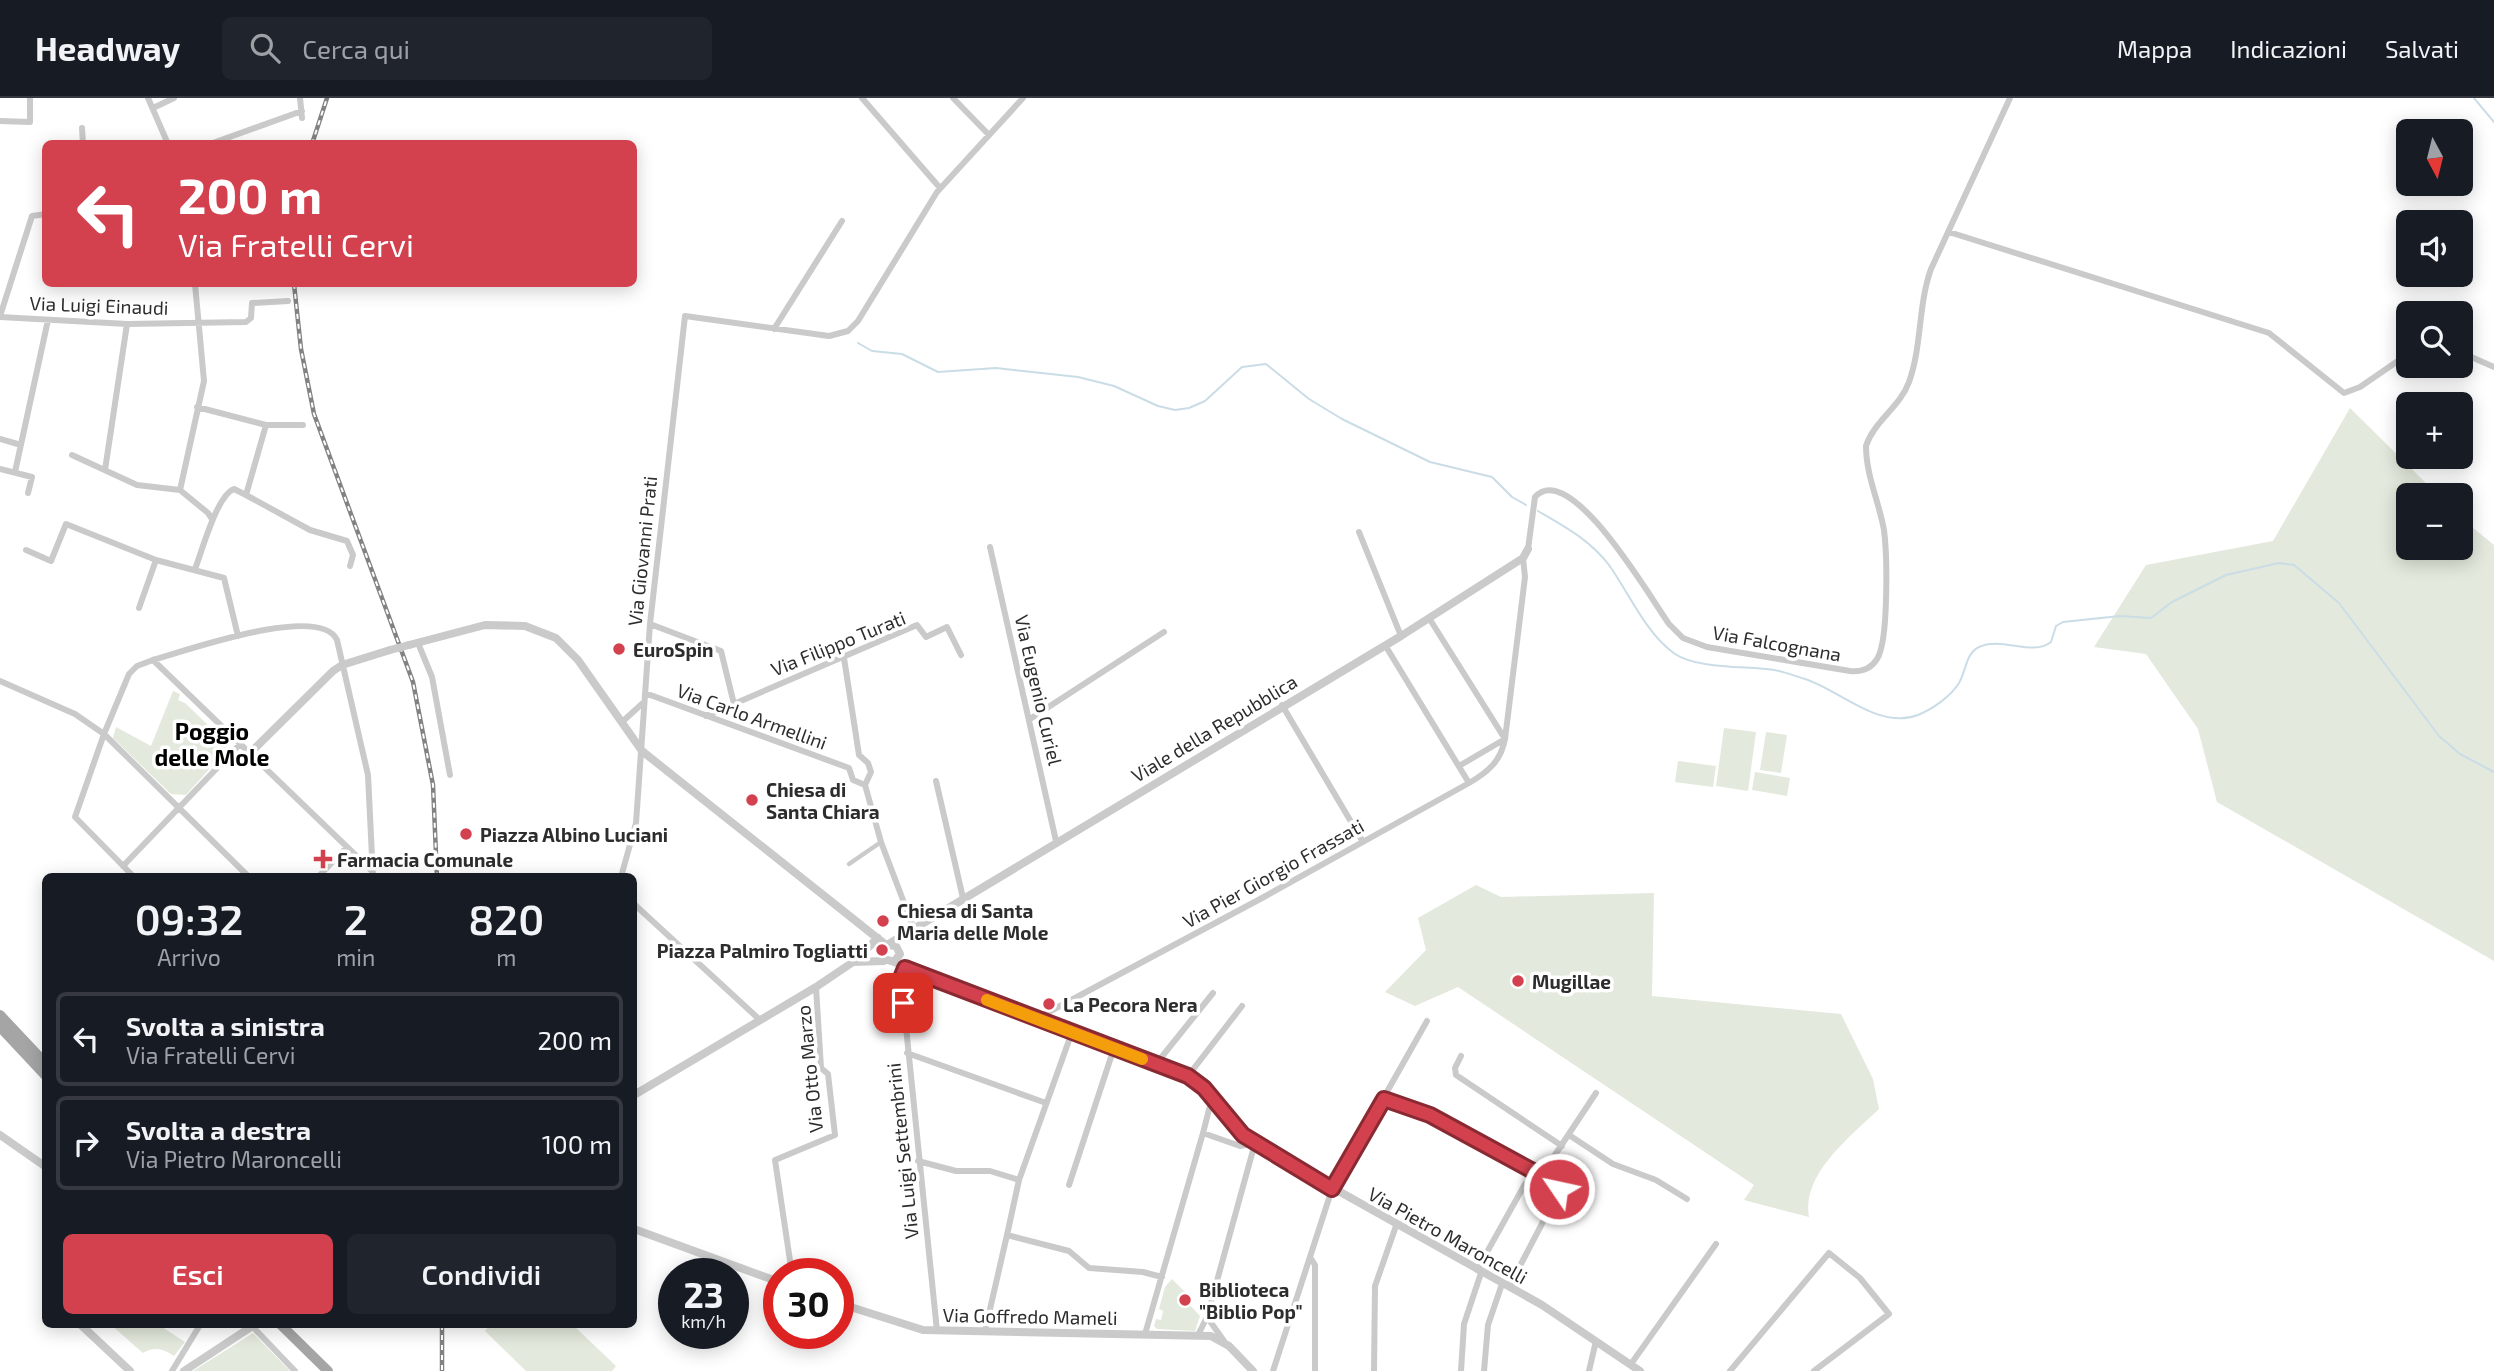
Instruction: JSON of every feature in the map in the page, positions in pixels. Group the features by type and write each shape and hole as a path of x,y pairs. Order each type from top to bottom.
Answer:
{"main road":[{"path":"0,1015 42,1060"},
{"path":"0,1027 42,1072"},
{"path":"284,1328 328,1371"}],"street":[{"path":"0,121 30,121 30,98"},
{"path":"148,98 166,140"},
{"path":"153,108 174,98"},
{"path":"223,140 302,115 300,98"},
{"path":"862,98 940,188"},
{"path":"953,98 989,135"},
{"name":"Via Giovanni Prati","path":"622,873 636,823 650,624 685,316 832,336 852,328 940,188 1023,98"},
{"name":"Via Falcognana","path":"1528,549 1534,498 1544,489 1558,490 1589,513 1668,624 1685,639 1702,646 1850,671 1862,671 1872,665 1880,653 1885,622 1885,546 1866,446 1872,432 1908,384 1925,287 2010,98"},
{"path":"82,128 83,140"},
{"name":"Via Luigi Einaudi","path":"42,215 32,216 0,316 127,324 248,321 252,303 288,301"},
{"path":"774,329 842,221"},
{"path":"1949,232 2269,333 2344,393 2360,387 2396,362"},
{"path":"180,490 204,381 195,287"},
{"path":"15,472 48,320"},
{"path":"105,470 127,324"},
{"path":"2473,358 2494,367"},
{"path":"197,407 266,425 303,425"},
{"path":"246,495 266,425"},
{"path":"0,439 21,445"},
{"path":"72,455 137,485 180,490 212,519"},
{"path":"0,469 32,477 28,492"},
{"path":"195,569 212,519 230,490 246,495 310,530 347,541 353,555 350,566"},
{"path":"26,550 51,561 66,524 156,560 226,579 238,636"},
{"path":"1359,532 1401,636"},
{"name":"Via Eugenio Curiel","path":"990,547 1056,841"},
{"name":"Viale della Repubblica","path":"912,930 1282,705 1401,636 1523,558 1528,549"},
{"name":"Via Pier Giorgio Frassati","path":"1041,1020 1045,1014 1469,783 1494,765 1505,739 1525,577 1523,558"},
{"path":"139,608 156,560"},
{"path":"1429,618 1505,739 1459,766"},
{"path":"251,752 342,665 485,625 505,624 541,632 567,647 642,751 878,938 887,945 896,946 899,951"},
{"path":"650,624 721,651 734,704"},
{"name":"Via Filippo Turati","path":"706,716 917,625 926,638 947,627 961,655"},
{"path":"130,873 79,824 75,816 129,674 137,666 153,660 282,626 324,627 335,635 368,775 372,873"},
{"path":"1030,719 1164,632"},
{"path":"414,644 432,677 450,775"},
{"path":"1385,645 1469,783"},
{"path":"844,658 859,755 870,768 871,777 865,785 881,842 912,930"},
{"path":"153,660 251,752 371,873"},
{"path":"0,681 75,714 104,734 245,873"},
{"name":"Via Carlo Armellini","path":"645,693 849,768 853,780 865,785"},
{"path":"622,722 644,702"},
{"path":"1282,705 1363,842"},
{"path":"123,866 241,743"},
{"path":"936,781 963,898"},
{"path":"849,864 881,842"},
{"path":"322,873 346,847"},
{"path":"637,907 760,1020"},
{"path":"884,961 881,953 887,945 912,930"},
{"path":"894,962 912,930"},
{"path":"637,1094 816,987 853,962 878,938"},
{"path":"853,962 894,962 1188,1076 1242,1006"},
{"name":"Via Luigi Settembrini","path":"905,968 901,978 907,1053 937,1331"},
{"name":"Via Otto Marzo","path":"790,1258 775,1160 835,1135 828,1074 821,1068 816,987"},
{"path":"1156,1064 1213,993"},
{"path":"1273,1371 1332,1189 1427,1021"},
{"path":"985,1331 1019,1180 1072,1032"},
{"path":"1069,1185 1114,1048"},
{"path":"907,1053 1046,1103"},
{"path":"1461,1056 1455,1068 1456,1074 1562,1146"},
{"name":"Via Pietro Maroncelli","path":"1188,1076 1201,1085 1234,1126 1255,1143 1396,1226 1505,1285 1640,1371"},
{"path":"1541,1176 1596,1093"},
{"path":"1145,1334 1212,1098"},
{"path":"1384,1099 1430,1115 1557,1184 1559,1191 1505,1285 1488,1325 1484,1371"},
{"path":"1198,1335 1207,1317 1255,1143 1240,1146 1203,1133"},
{"path":"0,1135 42,1164"},
{"path":"1569,1135 1614,1164 1656,1180 1687,1199"},
{"path":"918,1161 956,1171 990,1171 1019,1180"},
{"path":"1461,1371 1464,1324 1479,1272 1525,1184"},
{"path":"1374,1371 1375,1286 1396,1226"},
{"path":"637,1230 763,1276"},
{"path":"1007,1235 1069,1251 1088,1268 1143,1272 1162,1278"},
{"path":"1630,1364 1716,1244"},
{"path":"1730,1371 1829,1253 1860,1279 1889,1314 1814,1371"},
{"path":"1310,1257 1315,1265 1315,1371"},
{"name":"Via Goffredo Mameli","path":"854,1308 914,1329 1198,1335 1214,1337 1224,1342"},
{"name":"Via Goffredo Mameli","path":"1207,1317 1224,1342 1253,1371"},
{"path":"83,1328 130,1371"},
{"path":"172,1371 198,1328"},
{"path":"184,1371 248,1328"},
{"path":"256,1328 295,1371"},
{"path":"1589,1371 1596,1341"}],"shaded area":[{"path":"2350,408 2396,453 2396,469 2412,469 2426,483 2396,483 2396,560 2473,560 2473,528 2494,545 2494,961 2217,802 2198,729 2146,654 2094,647 2146,565 2273,541"},
{"path":"173,691 180,694 178,700 185,703 230,746 186,795 171,794 113,738 116,727 151,746"},
{"path":"1724,728 1756,732 1748,791 1716,786"},
{"path":"1766,732 1787,735 1781,773 1760,770"},
{"path":"1678,761 1716,766 1713,787 1675,782"},
{"path":"1755,772 1790,778 1787,796 1752,790"},
{"path":"1476,885 1501,897 1654,893 1652,996 1841,1014 1873,1079 1879,1109 1842,1144 1820,1171 1809,1201 1809,1217 1744,1200 1754,1185 1458,987 1415,1006 1385,992 1426,950 1418,918"},
{"path":"1172,1279 1191,1298 1188,1303 1200,1316 1195,1331 1157,1329 1154,1326 1156,1319 1161,1320 1163,1311 1159,1309 1165,1287"},
{"path":"114,1328 164,1328 185,1342 174,1356 159,1349 143,1353"},
{"path":"488,1328 576,1328 616,1366 612,1371 526,1371 485,1331"},
{"path":"253,1333 290,1371 193,1371"}],"waterway":[{"path":"2474,98 2494,122"},
{"path":"858,343 872,351 902,354 938,372 996,368 1078,377 1114,386 1158,406 1175,410 1189,408 1205,401 1242,367 1266,364 1309,399 1342,419 1430,462 1492,477 1512,497 1526,505"},
{"path":"1538,511 1576,534 1602,556 1655,636 1675,654 1709,665 1786,673 1818,684 1860,707 1888,717 1918,715 1941,702 1959,683 1969,658 1979,647 1988,644 2035,648 2043,646 2051,642 2056,626 2063,622 2120,616 2151,618 2172,602 2226,575 2279,563 2294,565 2339,603 2439,736 2460,754 2494,772"}],"railway":[{"path":"313,140 327,98"},
{"path":"294,287 301,349 314,414 413,682 433,785 437,873"},
{"path":"442,1328 442,1371"}],"slow traffic":[{"path":"987,1000 1142,1059"}],"place":[{"name":"EuroSpin","path":"619,649"},
{"name":"Chiesa di Santa Chiara","path":"752,800"},
{"name":"Piazza Albino Luciani","path":"466,834"},
{"name":"Farmacia Comunale","path":"323,859"},
{"name":"Chiesa di Santa Maria delle Mole","path":"883,921"},
{"name":"Piazza Palmiro Togliatti","path":"882,950"},
{"name":"Mugillae","path":"1518,981"},
{"name":"La Pecora Nera","path":"1049,1004"},
{"name":"Biblioteca \"Biblio Pop\"","path":"1185,1300"}],"district":[{"name":"Poggio delle Mole","path":"212,744"}],"route":[{"path":"903,1003 901,978 905,968 1188,1076 1204,1088 1243,1135 1332,1189 1384,1099 1430,1115 1555,1183 1559,1189"}]}
